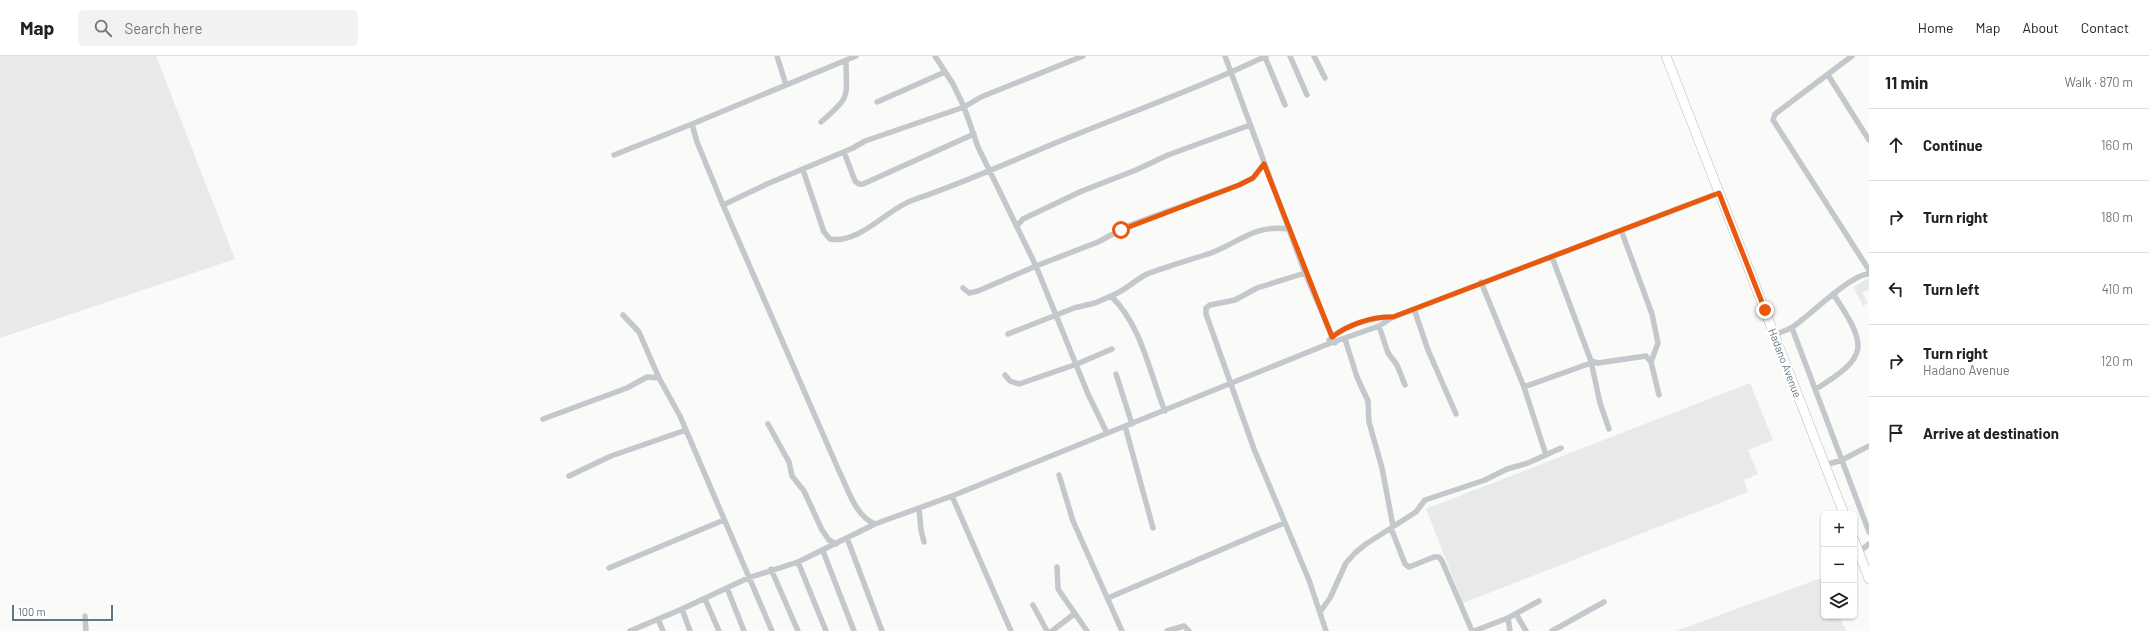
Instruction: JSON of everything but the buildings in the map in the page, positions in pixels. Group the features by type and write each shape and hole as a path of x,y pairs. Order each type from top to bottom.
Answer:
{"main road":[{"name":"Hadano Avenue","path":"1666,57 1843,511"},
{"path":"1857,547 1869,578"}],"street":[{"path":"776,56 786,85"},
{"path":"614,155 856,56"},
{"path":"936,56 964,107 974,134 1036,266 1107,433"},
{"path":"723,205 772,182 844,152 870,139 964,107 981,97 1083,56"},
{"path":"1224,56 1305,273 1335,343"},
{"path":"803,170 824,232 830,239 838,241 874,224 905,203 990,169 998,168 1070,137 1231,73 1265,56 1285,105"},
{"path":"1290,56 1307,95"},
{"path":"1314,56 1325,78"},
{"path":"1852,56 1775,114 1773,120 1869,270"},
{"path":"822,122 845,100 847,88 846,60"},
{"path":"877,102 945,72"},
{"path":"1828,75 1869,140"},
{"path":"692,124 697,142 723,205 853,500 866,520 875,524"},
{"path":"1017,226 1023,219 1082,191 1136,170 1168,155 1250,125"},
{"path":"844,152 855,181 861,184 921,159 974,134"},
{"path":"963,288 969,292 978,291 1036,266 1098,242 1130,226 1239,185 1253,178 1264,164"},
{"path":"633,630 705,599 748,578 771,569 798,562 875,524 952,496 1328,344 1335,343 1379,326 1393,317 1481,282 1552,257 1719,193"},
{"path":"1012,215 1023,219"},
{"path":"1008,334 1126,290 1136,280 1147,274 1216,251 1259,230 1272,227 1289,229"},
{"path":"1524,388 1591,362 1598,363 1644,356 1652,354 1656,351 1658,343 1652,314 1621,230"},
{"path":"1552,257 1591,362 1600,403 1609,429"},
{"path":"1305,273 1257,288 1235,300 1210,305 1206,308 1207,320 1232,384 1254,449 1320,612 1326,631"},
{"path":"1774,335 1792,328 1856,278 1869,274"},
{"path":"1481,282 1524,388 1546,455"},
{"path":"1816,389 1844,374 1860,352 1859,336 1834,295"},
{"path":"1111,296 1126,312 1135,330 1165,411"},
{"path":"1414,309 1428,350 1456,414"},
{"path":"623,315 639,332 659,378 686,430 748,578 772,631"},
{"path":"1328,344 1332,337 1359,323 1381,317 1393,317"},
{"path":"1379,326 1388,353 1397,365 1405,385"},
{"path":"1792,328 1869,532"},
{"path":"1345,339 1357,377 1368,401 1369,422 1382,468 1392,527 1405,564 1409,567 1434,557 1439,557 1473,631 1508,618 1539,601"},
{"path":"1005,375 1010,381 1019,384 1077,364 1112,349"},
{"path":"1652,354 1650,362 1659,395"},
{"path":"1644,356 1650,362"},
{"path":"1116,374 1132,424"},
{"path":"543,419 624,389 647,377 659,378"},
{"path":"768,424 789,462 792,476 804,491 822,530 836,544"},
{"path":"1125,426 1154,528"},
{"path":"569,476 612,456 686,430"},
{"path":"1825,465 1842,460 1869,446"},
{"path":"1320,612 1330,598 1346,563 1366,544 1418,510 1428,499 1485,480 1507,469 1528,463 1561,448"},
{"path":"1059,475 1073,521 1122,631"},
{"path":"952,496 1011,631"},
{"path":"919,508 921,530 924,542"},
{"path":"609,568 724,520"},
{"path":"866,520 866,528"},
{"path":"1108,598 1284,523"},
{"path":"847,538 882,631"},
{"path":"1859,552 1869,544"},
{"path":"823,551 854,631"},
{"path":"798,562 826,631"},
{"path":"1057,568 1058,589 1087,631"},
{"path":"771,569 798,631"},
{"path":"727,588 744,631"},
{"path":"705,599 719,631"},
{"path":"1552,631 1604,602"},
{"path":"1033,605 1047,631"},
{"path":"682,609 690,631"},
{"path":"1052,631 1074,614"},
{"path":"1516,614 1526,631"},
{"path":"85,616 86,631"},
{"path":"1508,618 1510,631"},
{"path":"658,619 663,631"},
{"path":"1167,631 1184,626 1189,631"}],"shaded area":[{"path":"0,56 156,56 235,259 0,338"},
{"path":"1869,278 1869,290 1862,292 1868,303 1863,306 1853,287"},
{"path":"1750,383 1773,440 1748,450 1758,474 1744,480 1748,492 1463,603 1426,509"},
{"path":"1821,578 1821,619 1841,619 1846,631 1676,631"}],"route":[{"path":"1121,230 1175,210 1211,194 1239,185 1253,178 1264,164 1305,273 1332,337 1344,329 1359,323 1381,317 1393,317 1481,282 1552,257 1719,193 1765,310"}]}
